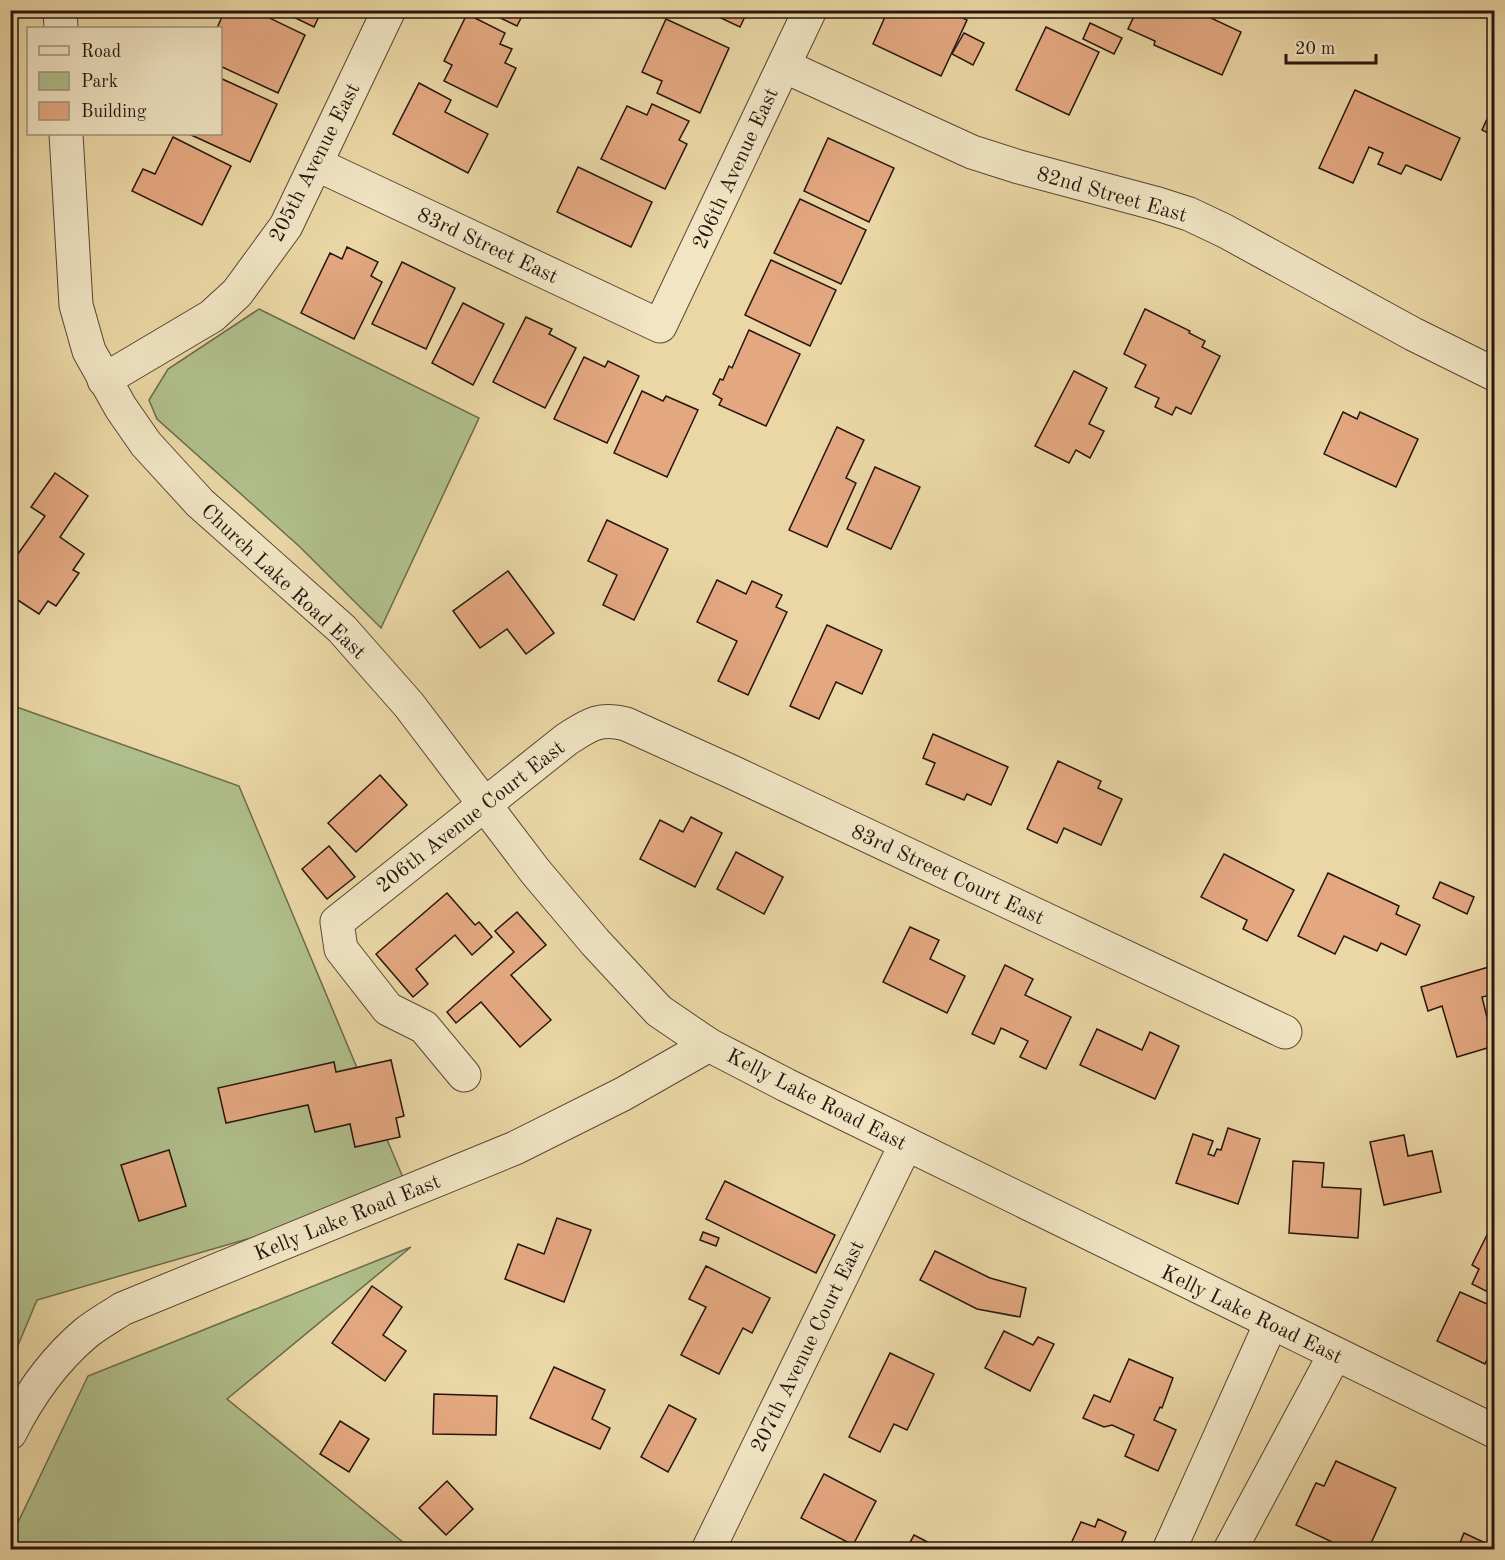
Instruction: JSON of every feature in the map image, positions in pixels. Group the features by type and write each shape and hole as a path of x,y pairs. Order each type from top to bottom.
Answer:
{"street":[{"path":"60,10 61,27"},
{"name":"205th Avenue East","path":"104,380 212,316 237,293 285,226 389,10"},
{"name":"206th Avenue East","path":"660,326 810,10"},
{"name":"82nd Street East","path":"784,66 972,152 1188,214 1225,231 1413,334 1494,374"},
{"name":"Church Lake Road East","path":"66,135 76,305 89,351 104,380 146,444 200,503 342,629 409,705 536,871 595,942 659,1011 709,1045"},
{"name":"83rd Street East","path":"316,164 660,326"},
{"name":"206th Avenue Court East","path":"464,1075 424,1027 388,1009 341,949 337,922 567,739 590,724 609,720"},
{"name":"83rd Street Court East","path":"609,720 626,724 732,772 1285,1032"},
{"name":"Kelly Lake Road East","path":"10,1433 21,1411 63,1354 88,1331 122,1309 515,1148 623,1094 709,1045 786,1085 1494,1431"},
{"name":"207th Avenue Court East","path":"708,1550 906,1143"},
{"path":"1169,1550 1271,1323"},
{"path":"1230,1550 1335,1354"}],"green space":[{"path":"259,309 479,418 381,628 300,547 157,419 149,400 168,369"},
{"path":"11,705 239,786 409,1192 37,1300 11,1362"},
{"path":"411,1247 227,1399 404,1543 541,1549 11,1549 11,1537 88,1376"}],"building":[{"path":"225,10 253,10 305,35 278,93 222,67 222,27 217,27"},
{"path":"279,10 322,10 314,27"},
{"path":"484,10 525,10 517,26"},
{"path":"704,10 748,10 740,27"},
{"path":"888,10 947,10 967,20 941,76 873,44"},
{"path":"1137,10 1194,10 1241,32 1222,75 1154,45 1155,41 1128,29"},
{"path":"467,14 505,33 500,44 512,49 505,63 516,68 497,107 444,81 452,65 444,61"},
{"path":"666,19 729,48 700,113 657,93 662,81 642,72"},
{"path":"1090,23 1122,38 1114,54 1083,39"},
{"path":"1046,27 1099,52 1069,115 1016,90"},
{"path":"964,33 984,43 973,65 952,54"},
{"path":"222,79 277,104 250,162 191,135 222,135"},
{"path":"419,83 451,100 445,112 488,134 468,173 393,134"},
{"path":"1355,90 1460,138 1441,180 1406,165 1401,174 1378,164 1383,153 1369,147 1353,183 1319,168"},
{"path":"652,104 689,121 679,140 687,144 665,189 601,159 627,106 647,115"},
{"path":"1494,104 1494,136 1482,130"},
{"path":"173,137 231,166 202,225 132,191 143,169 155,174"},
{"path":"828,138 894,168 869,222 804,191"},
{"path":"578,167 652,202 631,247 557,212"},
{"path":"800,199 866,230 841,284 774,253"},
{"path":"347,247 378,262 371,276 382,282 354,339 301,313 330,253 342,259"},
{"path":"771,260 836,290 810,346 745,315"},
{"path":"402,262 455,288 426,349 372,324"},
{"path":"463,303 504,324 473,385 432,363"},
{"path":"1145,309 1190,331 1189,333 1205,341 1202,347 1220,356 1191,414 1176,407 1172,415 1155,407 1159,398 1135,387 1146,365 1124,354"},
{"path":"526,317 552,329 549,334 576,348 545,408 493,382"},
{"path":"749,330 800,354 766,426 719,405 722,399 713,394 729,366 732,368"},
{"path":"584,357 605,367 608,361 639,376 607,443 554,419"},
{"path":"1074,371 1107,388 1089,424 1104,431 1090,458 1076,450 1069,463 1035,446"},
{"path":"642,391 663,401 666,396 698,410 667,477 614,453"},
{"path":"1343,412 1357,419 1360,412 1418,439 1396,487 1324,454"},
{"path":"837,427 864,440 846,478 856,483 827,547 789,530"},
{"path":"875,467 920,487 891,549 847,529"},
{"path":"55,473 88,496 60,537 84,554 73,570 79,573 56,606 48,601 39,614 10,595 10,565 45,516 31,507"},
{"path":"607,520 668,549 634,620 603,605 617,575 588,561"},
{"path":"508,571 554,633 526,654 507,629 480,648 453,611"},
{"path":"717,580 746,594 752,581 782,595 776,607 787,612 748,695 718,681 737,641 697,622"},
{"path":"827,625 882,650 862,694 836,682 819,719 790,706"},
{"path":"933,734 1008,767 991,805 967,794 964,800 926,784 935,763 923,758"},
{"path":"1058,761 1101,781 1098,788 1122,799 1101,845 1064,828 1057,843 1027,829"},
{"path":"380,775 407,805 356,852 328,823"},
{"path":"691,817 722,833 695,887 640,859 660,820 683,832"},
{"path":"329,846 355,877 327,899 302,869"},
{"path":"736,852 783,877 764,914 717,889"},
{"path":"1224,854 1294,890 1267,941 1243,929 1247,920 1201,897"},
{"path":"1328,873 1399,906 1396,914 1420,925 1406,955 1381,943 1377,951 1344,936 1335,954 1298,936"},
{"path":"1440,882 1474,897 1467,914 1433,898"},
{"path":"447,893 475,925 479,922 492,937 472,955 455,935 416,969 428,984 413,997 376,954"},
{"path":"517,912 546,945 511,975 551,1020 520,1047 481,1002 456,1023 447,1012 514,952 495,931"},
{"path":"910,927 939,940 930,959 965,976 947,1013 883,982"},
{"path":"1005,965 1033,979 1025,995 1071,1017 1046,1069 1020,1057 1028,1041 1001,1028 994,1044 972,1034"},
{"path":"1492,966 1494,994 1482,997 1494,1046 1457,1057 1442,1006 1428,1011 1421,987"},
{"path":"1097,1029 1142,1050 1150,1032 1179,1046 1155,1099 1080,1065"},
{"path":"391,1060 404,1116 396,1118 400,1137 355,1147 350,1124 315,1132 308,1105 226,1123 218,1088 334,1062 336,1072"},
{"path":"1228,1128 1260,1139 1238,1204 1176,1183 1193,1134 1213,1141 1208,1154 1214,1156 1217,1149 1221,1150"},
{"path":"1404,1135 1408,1156 1432,1151 1441,1192 1384,1205 1370,1142"},
{"path":"169,1150 186,1206 139,1221 121,1165"},
{"path":"1293,1161 1324,1163 1322,1187 1361,1189 1358,1238 1289,1233"},
{"path":"725,1181 835,1235 816,1273 706,1219"},
{"path":"557,1218 591,1230 564,1302 505,1279 518,1244 544,1254"},
{"path":"1490,1229 1494,1231 1494,1295 1472,1284 1479,1269 1472,1265"},
{"path":"703,1232 719,1238 716,1246 700,1240"},
{"path":"935,1251 990,1278 1026,1288 1020,1317 977,1309 920,1280"},
{"path":"706,1266 770,1298 752,1333 743,1328 719,1374 681,1355 706,1307 689,1299"},
{"path":"372,1286 402,1307 383,1335 406,1351 385,1381 332,1343"},
{"path":"1460,1292 1494,1307 1494,1344 1485,1364 1437,1341"},
{"path":"1004,1331 1033,1345 1038,1337 1054,1344 1030,1391 985,1368"},
{"path":"890,1353 934,1374 907,1430 894,1424 880,1452 849,1437"},
{"path":"1129,1359 1173,1378 1162,1408 1160,1407 1154,1420 1176,1430 1158,1471 1125,1456 1134,1435 1112,1425 1104,1427 1083,1418 1094,1395 1110,1402"},
{"path":"554,1367 605,1390 592,1419 610,1428 600,1449 530,1418"},
{"path":"434,1394 497,1396 496,1435 433,1434"},
{"path":"669,1405 696,1419 668,1472 641,1457"},
{"path":"340,1421 369,1439 349,1472 320,1454"},
{"path":"1336,1461 1396,1488 1368,1550 1349,1550 1296,1525 1316,1483 1324,1486"},
{"path":"824,1474 876,1501 853,1545 801,1518"},
{"path":"447,1481 473,1509 446,1535 419,1508"},
{"path":"1098,1519 1126,1532 1118,1550 1068,1550 1081,1522 1095,1527"},
{"path":"1464,1533 1494,1547 1494,1550 1457,1550"},
{"path":"914,1535 943,1550 906,1550"}]}
